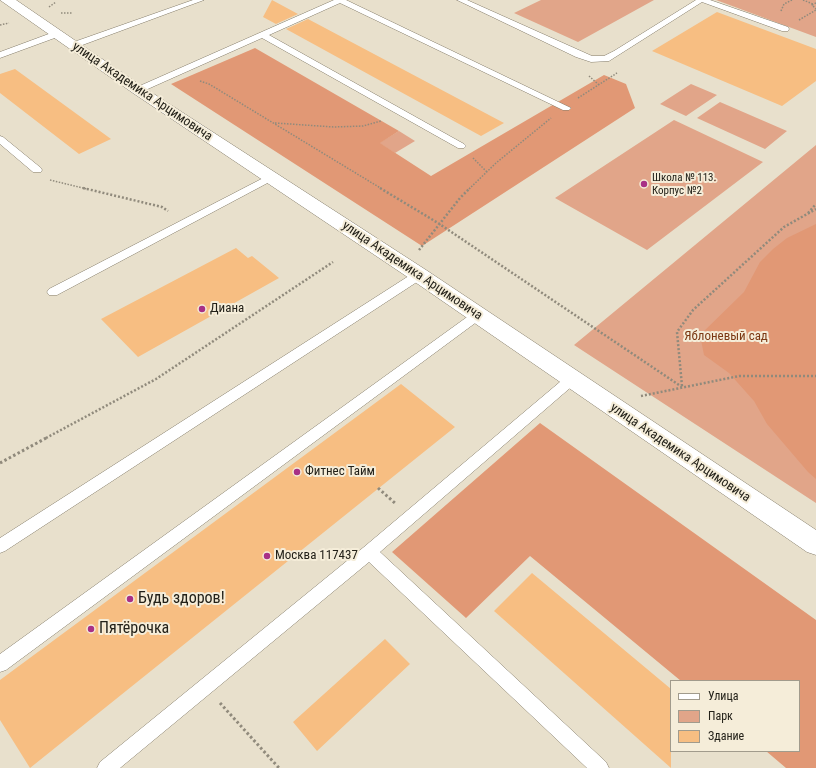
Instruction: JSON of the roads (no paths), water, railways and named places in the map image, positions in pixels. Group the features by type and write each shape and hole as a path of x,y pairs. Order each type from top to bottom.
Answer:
{"street":[{"name":"улица Академика Арцимовича","path":"7,0 138,90 412,270 607,404 816,544"}],"lane":[{"path":"74,45 200,0"},
{"path":"138,90 341,0 566,108"},
{"path":"461,0 579,56 591,59 606,59 702,0 786,29"},
{"path":"0,56 57,34"},
{"path":"263,35 461,146"},
{"path":"0,139 37,170"},
{"path":"53,292 271,177"},
{"path":"0,546 412,270"},
{"path":"0,664 478,315"},
{"path":"106,768 206,688 369,552 572,379"},
{"path":"369,552 600,768"}],"place":[{"name":"Школа № 113. Корпус №2","path":"644,184"},
{"name":"Диана","path":"202,309"},
{"name":"Фитнес Тайм","path":"297,472"},
{"name":"Москва 117437","path":"267,556"},
{"name":"Будь здоров!","path":"130,599"},
{"name":"Пятёрочка","path":"91,629"}],"park label":[{"name":"Яблоневый сад","path":"726,337"}]}
